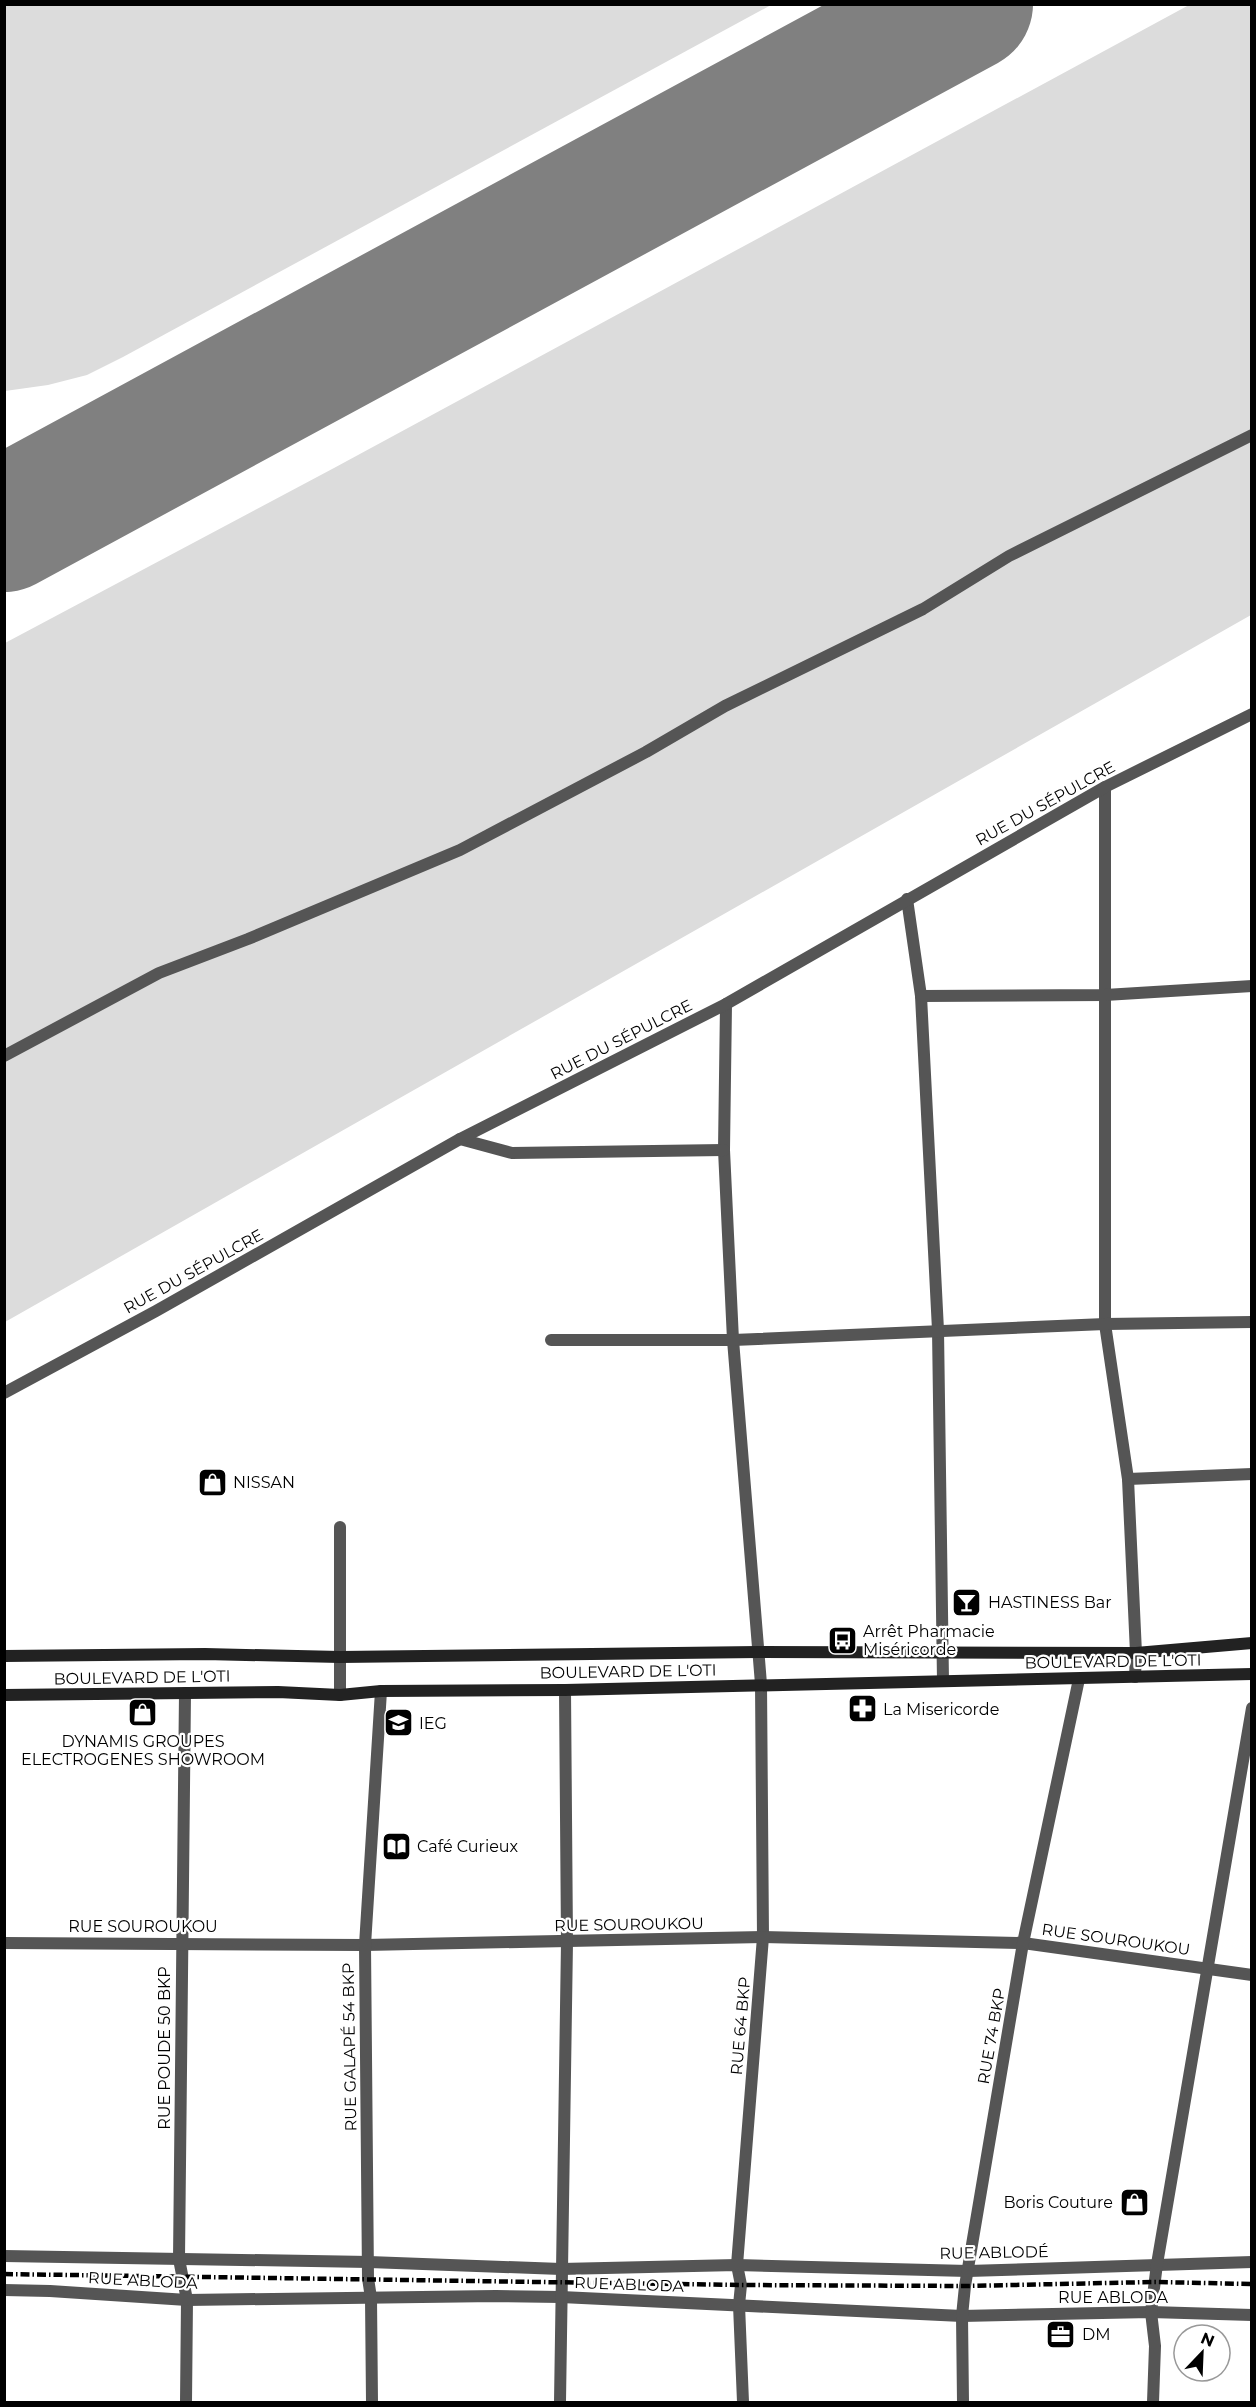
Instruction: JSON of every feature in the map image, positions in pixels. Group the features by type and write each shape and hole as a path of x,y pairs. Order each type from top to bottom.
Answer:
{"main road":[{"name":"BOULEVARD DE L'OTI","path":"4,1656 205,1654 340,1657 758,1652 1136,1653 1251,1643"},
{"name":"BOULEVARD DE L'OTI","path":"4,1695 278,1692 340,1695 381,1691 565,1690 1251,1674"}],"street":[{"path":"4,1056 159,973 248,939 460,850 646,753 725,706 923,609 1009,556 1251,435"},
{"name":"RUE DU SÉPULCRE","path":"4,1393 156,1311 460,1139 726,1004 1105,787 1251,714"},
{"path":"1105,787 1105,1324 1128,1479 1136,1653 1135,1677"},
{"path":"907,899 921,996 938,1330 943,1681"},
{"path":"921,996 1105,995 1251,986"},
{"name":"RUE 64 BKP","path":"726,1004 724,1150 733,1340 761,1684 764,1937 737,2265 741,2284 739,2305 743,2403"},
{"path":"460,1139 512,1153 724,1150"},
{"path":"551,1340 733,1340 1105,1324 1251,1322"},
{"path":"1128,1479 1251,1474"},
{"path":"340,1527 340,1695"},
{"name":"RUE 74 BKP","path":"963,2403 962,2316 968,2271 1023,1943 1079,1679"},
{"path":"560,2403 567,1942 565,1690"},
{"name":"RUE GALAPÉ 54 BKP","path":"372,2403 365,1945 381,1691"},
{"name":"RUE POUDE 50 BKP","path":"185,1694 178,2259 187,2300 186,2403"},
{"path":"1153,2403 1155,2346 1151,2312 1157,2264 1251,1708"},
{"name":"RUE SOUROUKOU","path":"4,1943 181,1942 365,1945 764,1937 1023,1943 1251,1975"},
{"name":"RUE ABLODÉ","path":"4,2256 369,2262 561,2269 737,2265 968,2271 1251,2262"},
{"name":"RUE ABLODA","path":"4,2290 187,2300 561,2297 962,2316 1151,2312 1251,2315"}],"shaded area":[{"path":"4,5 771,5 123,357 87,375 48,385 5,391"},
{"path":"1189,5 1251,5 1251,615 5,1322 5,643 334,468"}],"taxiway":[{"path":"4,520 59,495"}],"runway":[{"path":"4,525 966,4"}],"railway":[{"path":"4,2274 741,2285 965,2286 1155,2282 1252,2284"}],"place":[{"name":"NISSAN","path":"212,1482"},
{"name":"HASTINESS Bar","path":"967,1602"},
{"name":"Arrêt Pharmacie Miséricorde","path":"842,1640"},
{"name":"La Misericorde","path":"862,1709"},
{"name":"DYNAMIS GROUPES ELECTROGENES SHOWROOM","path":"143,1713"},
{"name":"IEG","path":"398,1723"},
{"name":"Café Curieux","path":"396,1846"},
{"name":"Boris Couture","path":"1134,2202"},
{"name":"DM","path":"1061,2334"}]}
